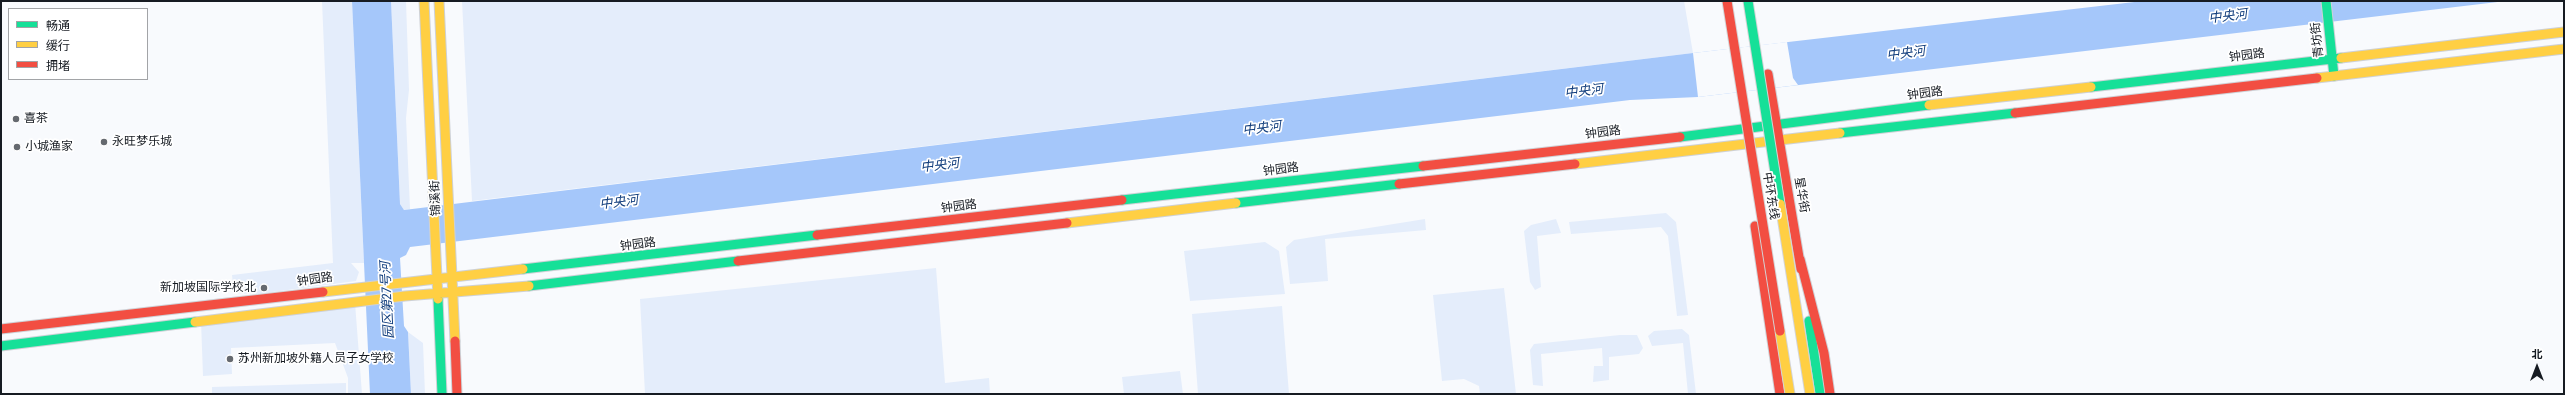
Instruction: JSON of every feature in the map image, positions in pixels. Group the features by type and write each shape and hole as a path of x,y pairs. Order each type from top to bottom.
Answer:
{"main road":[{"name":"锦溪街","path":"424,1 434,246 442,394"},
{"name":"锦溪街","path":"439,1 457,394"},
{"path":"1719,1 1780,394"},
{"name":"中环东线","path":"1727,1 1790,394"},
{"name":"中环东线","path":"1748,1 1810,394"},
{"name":"星华街","path":"1756,1 1800,259 1820,394"},
{"name":"青坊街","path":"2326,1 2334,76"},
{"name":"钟园路","path":"1,329 227,304 360,286 436,278 451,278 1740,129 1776,123 2564,32"},
{"path":"1,346 404,296 452,294 2564,49"},
{"path":"1800,259 1824,353 1830,394"}],"shaded area":[{"path":"322,1 352,1 364,263 351,263 359,272 356,281 257,294 234,293 232,275 333,263"},
{"path":"391,1 406,1 409,90 406,118 410,209 404,210 400,204"},
{"path":"462,1 1684,1 1693,53 472,201"},
{"path":"1666,213 1676,222 1688,315 1677,316 1668,236 1661,227 1571,234 1569,222"},
{"path":"1425,219 1426,230 1325,239 1328,281 1290,284 1286,247 1294,240"},
{"path":"1556,219 1561,233 1537,236 1541,287 1535,290 1530,282 1524,231 1531,225"},
{"path":"1265,242 1279,251 1285,294 1190,301 1184,251"},
{"path":"936,268 945,383 989,378 990,394 645,394 640,299"},
{"path":"1504,288 1516,394 1480,394 1479,386 1464,379 1442,381 1433,295"},
{"path":"355,303 362,394 348,394 348,378 335,343 231,348 232,374 203,376 201,321"},
{"path":"1282,306 1289,394 1198,394 1192,314"},
{"path":"1682,329 1689,335 1696,394 1688,394 1683,343 1652,346 1648,336 1654,331"},
{"path":"408,332 423,343 425,394 411,394"},
{"path":"1620,335 1637,335 1643,348 1639,354 1609,357 1609,380 1593,382 1594,366 1603,366 1602,348 1541,354 1543,386 1533,385 1530,350 1534,344"},
{"path":"1180,371 1183,394 1124,394 1122,377"},
{"path":"346,383 346,394 212,394 212,387"}],"water":[{"path":"352,1 391,1 400,204 404,210 1693,53 2143,1 2506,1 1698,97 1630,100 410,247 406,255 400,258 404,326 408,332 411,394 370,394"}],"pier":[{"path":"1787,42 1793,78 1798,85 1698,97 1693,53"}],"traffic: fast":[{"path":"1748,1 1780,204"},
{"path":"2326,1 2334,76"},
{"path":"2091,87 2341,58"},
{"path":"1680,137 1929,105"},
{"path":"1840,133 2015,113"},
{"path":"1122,200 1423,166"},
{"path":"1236,203 1399,184"},
{"path":"523,269 817,235"},
{"path":"529,286 738,261"},
{"path":"438,299 442,394"},
{"path":"1809,321 1820,394"},
{"path":"1,346 195,322"}],"traffic: slow":[{"path":"424,1 438,299"},
{"path":"439,1 455,341"},
{"path":"2341,58 2564,32"},
{"path":"2317,78 2564,49"},
{"path":"1929,105 2091,87"},
{"path":"1575,164 1840,133"},
{"path":"1067,223 1236,203"},
{"path":"1780,204 1810,394"},
{"path":"323,292 523,269"},
{"path":"195,322 405,296 529,286"},
{"path":"1780,331 1790,394"}],"traffic: jam":[{"path":"1727,1 1780,331"},
{"path":"1768,74 1801,269"},
{"path":"2015,113 2317,78"},
{"path":"1423,166 1680,137"},
{"path":"1399,184 1575,164"},
{"path":"817,235 1122,200"},
{"path":"738,261 1067,223"},
{"path":"1755,226 1780,394"},
{"path":"1800,259 1824,353 1830,394"},
{"path":"1,329 323,292"},
{"path":"455,341 457,394"}],"place":[{"name":"喜茶","path":"16,119"},
{"name":"永旺梦乐城","path":"104,142"},
{"name":"小城渔家","path":"17,147"},
{"name":"新加坡国际学校北","path":"264,288"},
{"name":"苏州新加坡外籍人员子女学校","path":"230,359"}],"water label":[{"name":"中央河","path":"2228,17"},
{"name":"中央河","path":"1906,54"},
{"name":"中央河","path":"1584,92"},
{"name":"中央河","path":"1262,129"},
{"name":"中央河","path":"940,166"},
{"name":"中央河","path":"619,203"},
{"name":"园区第27号河","path":"388,300"}]}
